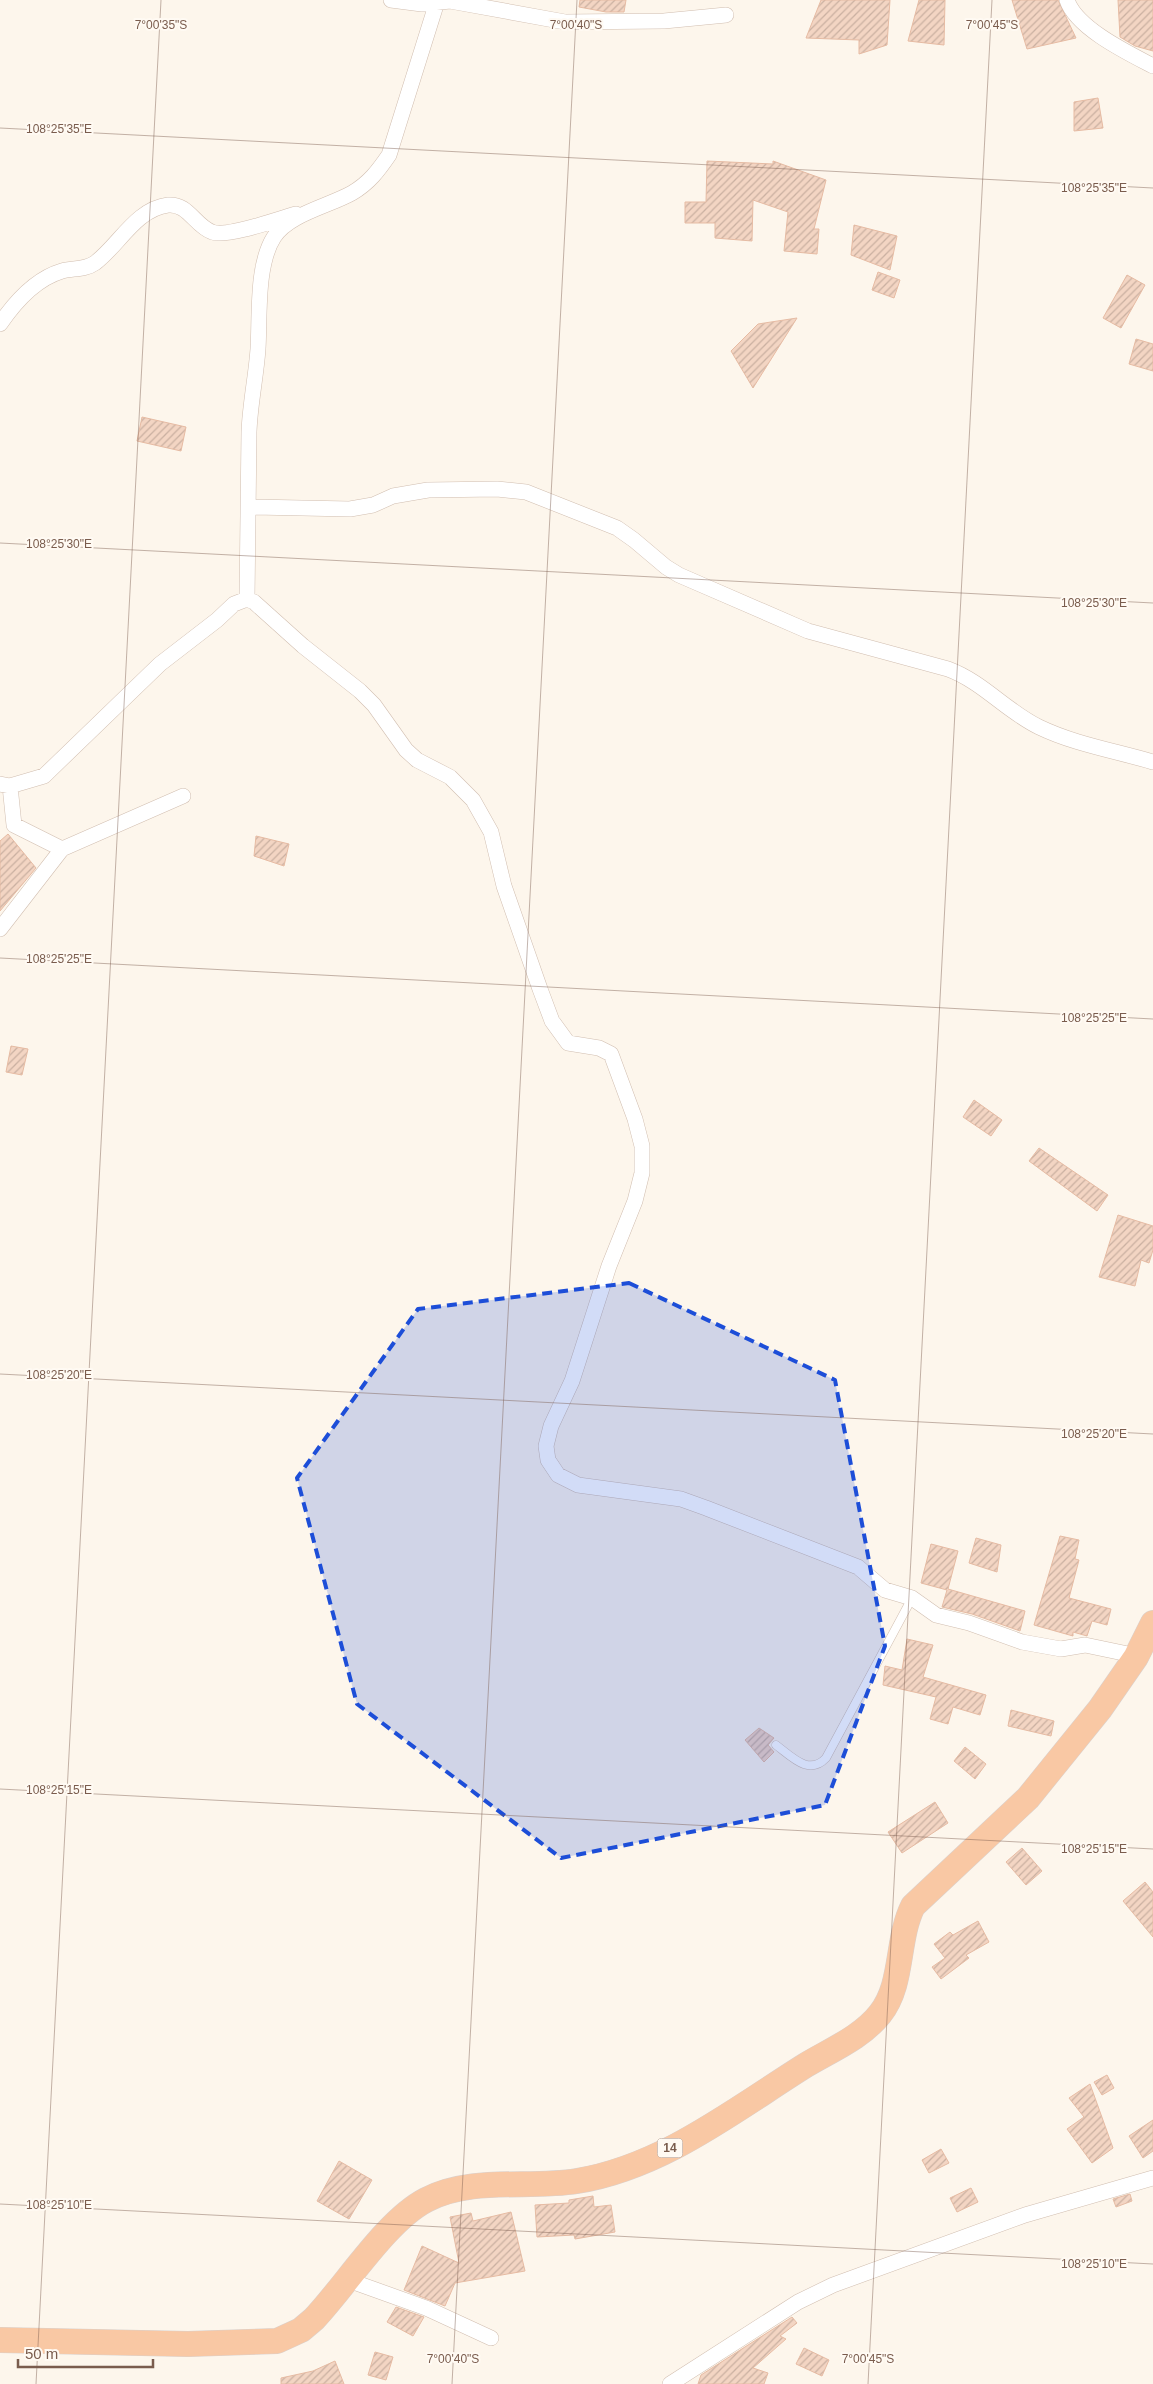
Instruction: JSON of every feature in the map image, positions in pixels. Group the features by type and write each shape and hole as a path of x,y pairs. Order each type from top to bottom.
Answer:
{"highway":[{"name":"14","path":"0,2340 188,2344 277,2341 301,2330 314,2319 396,2222 424,2201 437,2195 463,2189 511,2183 578,2180 642,2162 666,2151 732,2113 863,2029 879,2016 894,1988 904,1930 913,1906 1028,1798 1100,1709 1136,1657 1153,1623"}],"street":[{"path":"391,0 422,4 457,1 565,22 664,21 726,15"},
{"path":"1068,0 1080,19 1115,45 1153,66"},
{"path":"247,599 252,392 258,351 261,292 268,249 275,236 286,225 352,193 367,183 388,155 437,2"},
{"path":"0,324 12,307 39,283 64,271 93,265 137,220 161,206 181,207 205,229 218,234 323,206"},
{"path":"249,507 350,509 374,505 393,496 428,490 497,489 526,492 617,528 666,568 767,615 808,631 966,675 1038,727 1065,737 1153,762"},
{"path":"62,848 14,825 5,785 44,776 160,664 217,620 234,604 247,599 254,602 303,646 360,691 374,705 406,750 417,760 450,777 473,800 491,832 504,886 552,1021 568,1043 607,1051 613,1058 619,1072 636,1119 642,1146 642,1173 635,1201 609,1266 572,1381 551,1426 546,1446 548,1460 554,1470 565,1480 589,1488 681,1499 706,1508 858,1568 885,1590 912,1598 936,1615 969,1623 1022,1642 1061,1649 1085,1645 1136,1657"},
{"path":"0,930 62,848 184,796"},
{"path":"670,2384 798,2302 833,2285 1025,2215 1153,2178"},
{"path":"348,2280 426,2308 490,2338"}],"lane":[{"path":"776,1745 803,1765 815,1766 826,1758 912,1598"}],"highlighted area":[{"path":"629,1283 835,1380 885,1646 825,1805 561,1858 357,1704 297,1478 418,1309"}],"building":[{"path":"580,0 626,0 624,12 606,12 579,7"},
{"path":"821,0 890,0 887,45 859,54 859,40 806,38"},
{"path":"919,0 945,0 944,45 908,41"},
{"path":"1012,0 1058,0 1076,38 1027,49"},
{"path":"1118,0 1153,0 1153,51 1135,46 1120,37"},
{"path":"1098,98 1103,128 1074,131 1074,102"},
{"path":"707,161 773,164 773,161 826,180 814,229 819,229 817,254 784,251 788,212 753,200 752,241 715,238 715,223 685,223 685,202 706,202"},
{"path":"854,225 897,236 890,270 851,255"},
{"path":"878,272 900,280 894,298 872,290"},
{"path":"1127,275 1145,285 1121,328 1103,318"},
{"path":"797,318 753,388 731,351 758,324"},
{"path":"1136,339 1153,344 1153,371 1129,364"},
{"path":"142,417 186,427 181,451 137,441"},
{"path":"8,834 36,868 0,911 0,841"},
{"path":"256,836 289,844 284,866 254,856"},
{"path":"11,1046 28,1049 22,1075 6,1072"},
{"path":"974,1100 1002,1120 991,1136 963,1117"},
{"path":"1039,1148 1108,1195 1097,1211 1029,1161"},
{"path":"1118,1215 1153,1226 1153,1250 1149,1263 1141,1260 1135,1286 1099,1277"},
{"path":"1060,1536 1079,1540 1075,1559 1079,1560 1069,1598 1111,1609 1107,1625 1092,1621 1087,1636 1073,1632 1073,1636 1034,1625"},
{"path":"976,1538 1001,1545 997,1572 969,1563"},
{"path":"931,1544 958,1551 948,1589 1025,1611 1020,1631 972,1614 942,1607 947,1590 921,1583"},
{"path":"907,1639 933,1645 923,1677 986,1695 980,1715 953,1707 948,1724 930,1719 936,1697 883,1685 885,1666 902,1670"},
{"path":"1011,1710 1054,1721 1051,1736 1008,1726"},
{"path":"759,1728 774,1738 768,1745 774,1752 764,1762 745,1740"},
{"path":"965,1747 986,1764 975,1779 954,1761"},
{"path":"935,1802 948,1823 902,1853 888,1832"},
{"path":"1022,1848 1042,1871 1026,1885 1006,1862"},
{"path":"1145,1882 1153,1892 1153,1937 1123,1901"},
{"path":"978,1921 989,1942 966,1955 969,1958 941,1979 932,1967 945,1958 934,1944 950,1932 953,1935"},
{"path":"1107,2075 1114,2088 1102,2095 1094,2082"},
{"path":"1090,2084 1113,2148 1092,2163 1067,2129 1084,2117 1069,2098"},
{"path":"1153,2120 1153,2151 1143,2158 1129,2136"},
{"path":"941,2149 949,2163 929,2173 922,2160"},
{"path":"339,2161 372,2180 349,2219 317,2201"},
{"path":"971,2188 978,2202 957,2212 950,2198"},
{"path":"1130,2194 1132,2201 1116,2207 1113,2199"},
{"path":"593,2196 594,2207 611,2205 615,2232 575,2239 574,2235 537,2237 535,2205 569,2203 569,2200"},
{"path":"511,2212 525,2271 455,2283 445,2306 404,2290 422,2246 459,2263 450,2217 471,2213 473,2221"},
{"path":"396,2307 424,2317 413,2336 387,2322"},
{"path":"792,2317 797,2323 780,2336 786,2339 753,2368 768,2373 764,2384 698,2384 701,2375"},
{"path":"804,2348 829,2360 822,2376 796,2364"},
{"path":"375,2352 393,2357 386,2380 368,2375"},
{"path":"335,2361 344,2384 281,2384 281,2378 313,2371"}]}
